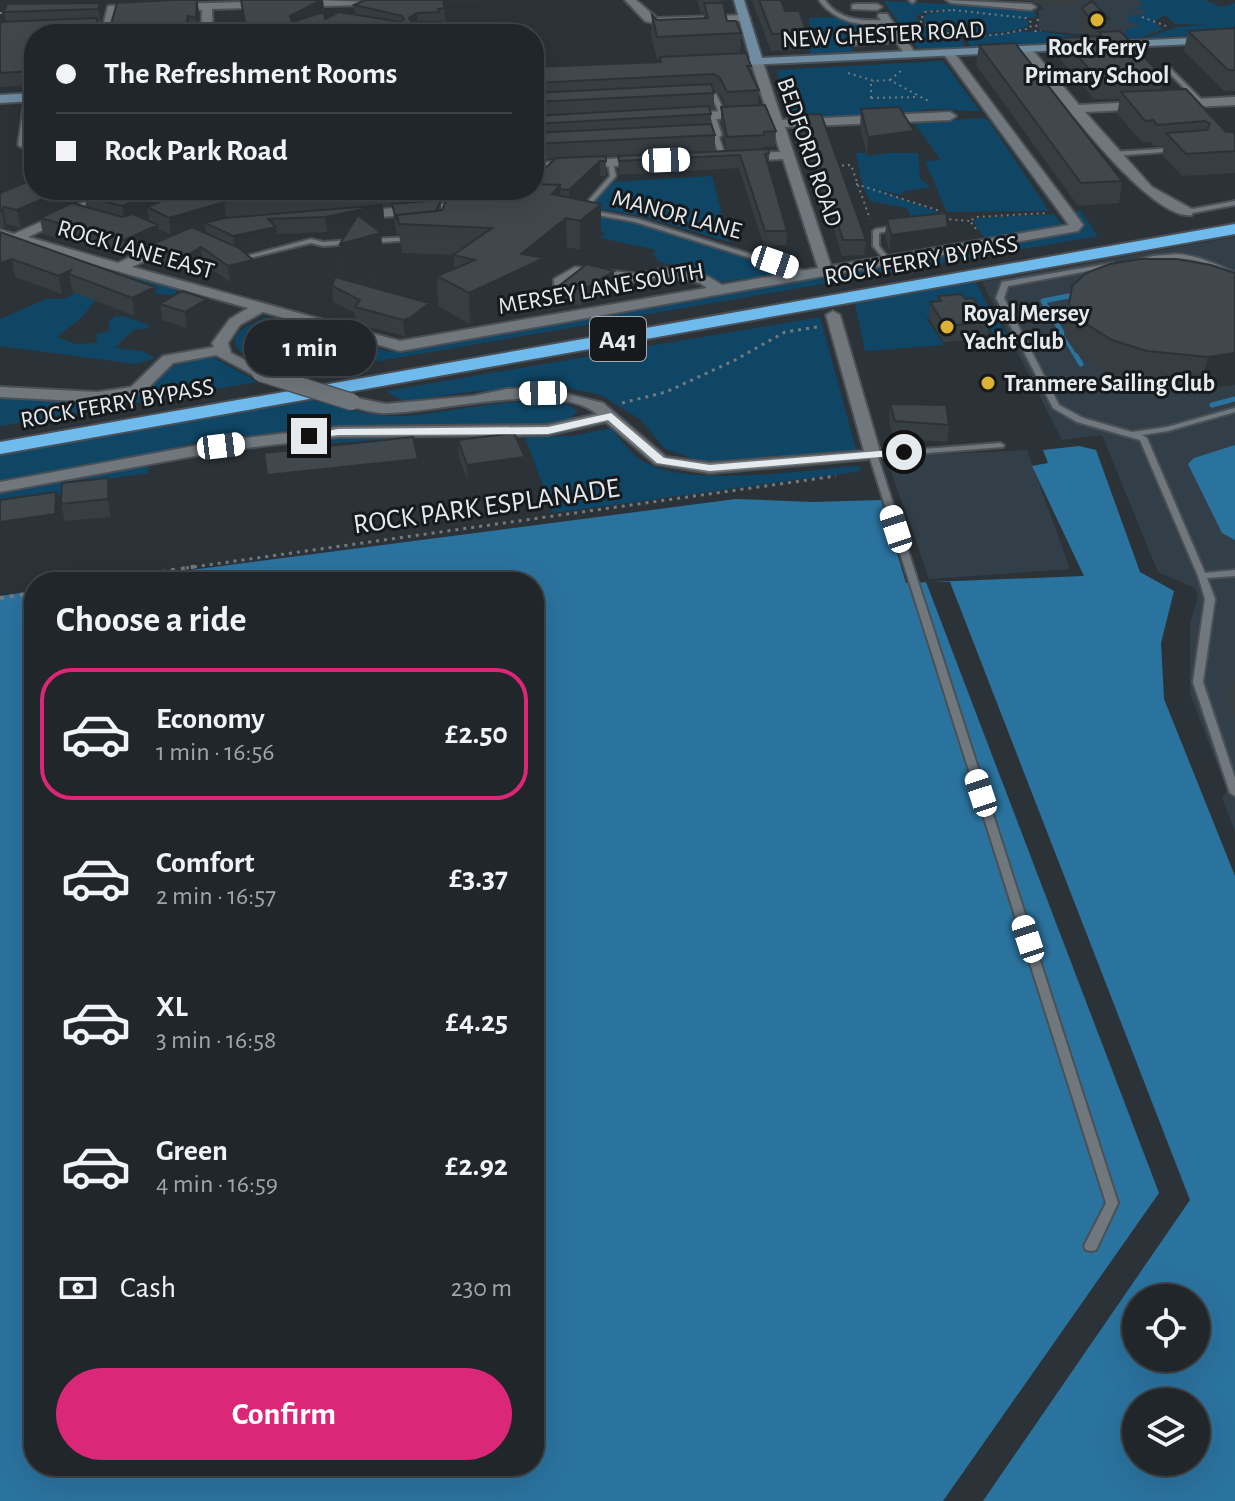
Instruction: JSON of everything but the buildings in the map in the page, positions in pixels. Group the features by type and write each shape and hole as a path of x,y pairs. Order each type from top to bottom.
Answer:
{"highway":[{"name":"ROCK FERRY BYPASS","path":"0,432 1235,216"},
{"name":"ROCK FERRY BYPASS","path":"0,448 1235,229"}],"main road":[{"name":"BEDFORD ROAD","path":"739,0 757,62"},
{"name":"NEW CHESTER ROAD","path":"714,64 1235,39"},
{"path":"0,99 24,98"}],"street":[{"path":"630,0 649,19 657,21 744,18"},
{"path":"107,24 112,8 365,1"},
{"path":"339,14 365,1"},
{"path":"952,1 1029,4"},
{"path":"207,6 207,24"},
{"path":"856,7 880,11 910,54"},
{"path":"1026,49 1074,109 1147,190 1187,212"},
{"path":"949,53 1066,212"},
{"name":"BEDFORD ROAD","path":"757,62 788,155 818,272"},
{"path":"1074,109 1235,101"},
{"path":"667,118 718,115 862,120 945,116"},
{"path":"716,158 788,155"},
{"path":"544,168 652,161"},
{"path":"0,251 103,200"},
{"path":"342,216 482,205 494,200"},
{"name":"MERSEY LANE SOUTH","path":"400,346 1066,230 1076,225 1066,212"},
{"name":"ROCK LANE EAST","path":"0,234 400,346"},
{"path":"120,267 168,239 189,235"},
{"path":"559,282 575,271 640,278 664,272 704,280 720,290"},
{"path":"259,308 235,322 224,334 221,350 224,356 260,373 352,402 386,409 507,394 543,393 578,399 604,411 661,461 710,468 875,462 834,319"},
{"path":"0,392 97,397 125,393 137,390 168,359 221,350"},
{"path":"0,487 221,446 338,432 548,430 604,411"}],"lane":[{"path":"822,0 832,15 863,23 880,11"},
{"path":"853,43 900,41"},
{"path":"1166,67 1201,102"},
{"path":"699,96 714,95 719,135 700,136"},
{"path":"715,135 716,158"},
{"path":"1113,154 1186,149"},
{"path":"582,211 613,176 610,163"},
{"path":"1187,212 1235,203"},
{"path":"482,205 509,206"},
{"path":"445,223 451,208"},
{"name":"MANOR LANE","path":"572,210 636,220 818,272"},
{"path":"888,261 876,246 877,231 907,227"},
{"path":"227,253 239,259 311,241 323,244 424,238"},
{"path":"1235,276 1200,257 1171,255 1005,284 1000,298 1056,406 1080,420 1143,438 1210,599 1198,682 1235,793"},
{"path":"1132,434 1168,429 1235,410"},
{"path":"1000,445 875,462 1112,1203 1091,1246"},
{"path":"1202,576 1235,573"}],"path":[{"path":"953,10 1026,18 1031,21 1030,28 1010,32 952,33 925,27 920,18 930,11 953,10"},
{"path":"0,13 14,13"},
{"path":"1142,17 1171,27"},
{"path":"848,74 874,81 890,80 930,102 945,116"},
{"path":"862,120 860,115 871,98 871,83 874,81"},
{"path":"871,98 922,98"},
{"path":"826,166 851,165 877,231"},
{"path":"856,184 940,211 945,219 970,221 976,217 1066,212"},
{"path":"970,221 986,244"},
{"path":"604,411 666,392 735,360 785,332 834,319"},
{"name":"ROCK PARK ESPLANADE","path":"164,572 875,462"},
{"path":"0,598 24,594"}],"shaded area":[{"name":"Rock Ferry Primary School","path":"1038,0 1140,0 1161,30 1140,38 1119,39 1039,30 1039,10 1043,9"},
{"path":"1140,0 1205,0 1221,7 1235,3 1235,33 1145,38 1178,27 1207,25 1175,24 1165,15 1154,21 1162,29 1139,38 1123,38 1128,28 1141,26 1128,21 1127,17 1143,14 1145,9 1131,11 1143,5"},
{"path":"883,1 1031,8 1036,17 943,10 929,12 917,16 918,25 958,34 965,47 918,49"},
{"path":"950,10 1026,19 1029,25 1008,31 976,33 944,30 923,22 926,14"},
{"path":"835,17 859,24 880,25 886,35 845,37 854,52 811,54 807,45 802,45 800,29 810,29 809,18"},
{"path":"1035,31 1108,40 971,47 965,36"},
{"path":"943,61 980,111 935,109 913,114 793,119 777,70"},
{"path":"988,120 1049,211 947,212 925,161 941,160 914,123"},
{"path":"856,153 918,153 920,179 931,187 905,191 901,195 876,189 940,213 942,218 912,221 907,208 870,201 862,184"},
{"path":"712,176 729,242 641,216 588,207 613,182"},
{"path":"1080,210 1098,236 298,375 253,361 236,345 237,335 246,326 267,317 391,352 1069,234 1082,229 1082,222 1075,212"},
{"path":"575,211 635,221 795,271 722,282 659,261 653,254 656,250 601,238 605,233 589,230"},
{"path":"1054,214 1064,227 987,241 973,221 978,218"},
{"path":"1235,237 1235,831 1222,798 1227,790 1190,694 1190,623 1198,597 1195,588 1158,572 1102,435 1062,440 982,282"},
{"path":"107,268 173,286 177,292 157,294 138,286 97,298 82,317 57,337 76,344 97,343 96,334 109,331 109,322 115,316 127,317 149,325 148,328 133,330 115,348 143,351 155,358 136,364 0,346 0,319 46,299 65,299 93,281 91,274"},
{"path":"976,282 990,310 1009,336 996,337 980,314 926,318 944,345 865,351 855,303"},
{"path":"820,317 857,453 737,463 693,459 664,448 640,419 601,395 559,386 478,391 403,401 386,391"},
{"path":"211,356 258,382 0,426 0,397 83,400 145,393 181,362"},
{"path":"314,400 389,416 545,401 565,404 577,411 569,421 555,424 365,427 399,431 411,438 322,444 313,429 196,442 149,455 148,473 88,482 59,494 0,506 0,454"},
{"path":"611,428 627,448 646,463 693,475 750,475 858,466 862,471 553,513 525,437 572,436"},
{"path":"1235,445 1235,540 1222,533 1188,464 1194,458"},
{"path":"1079,446 1096,450 1140,572 1174,591 1161,643 1164,699 1235,876 1235,1501 0,1501 0,596 24,592 24,1476 544,1476 544,572 175,572 736,499 812,502 881,500 906,583 1084,576 1032,466 1048,463 1043,450"},
{"path":"1027,450 1070,569 929,579 886,457"}],"pier":[{"path":"926,582 950,582 1190,1200 1132,1284 1122,1284 1122,1299 983,1501 943,1501 1159,1193"}],"waterway":[{"path":"1079,294 1043,301 1081,364"},
{"path":"1212,405 1235,399"}],"place":[{"name":"Rock Ferry Primary School","path":"1097,20"},
{"name":"Royal Mersey Yacht Club","path":"947,327"},
{"name":"Tranmere Sailing Club","path":"988,383"}],"route":[{"path":"309,436 338,432 548,430 611,416 661,461 710,468 904,452"}]}
